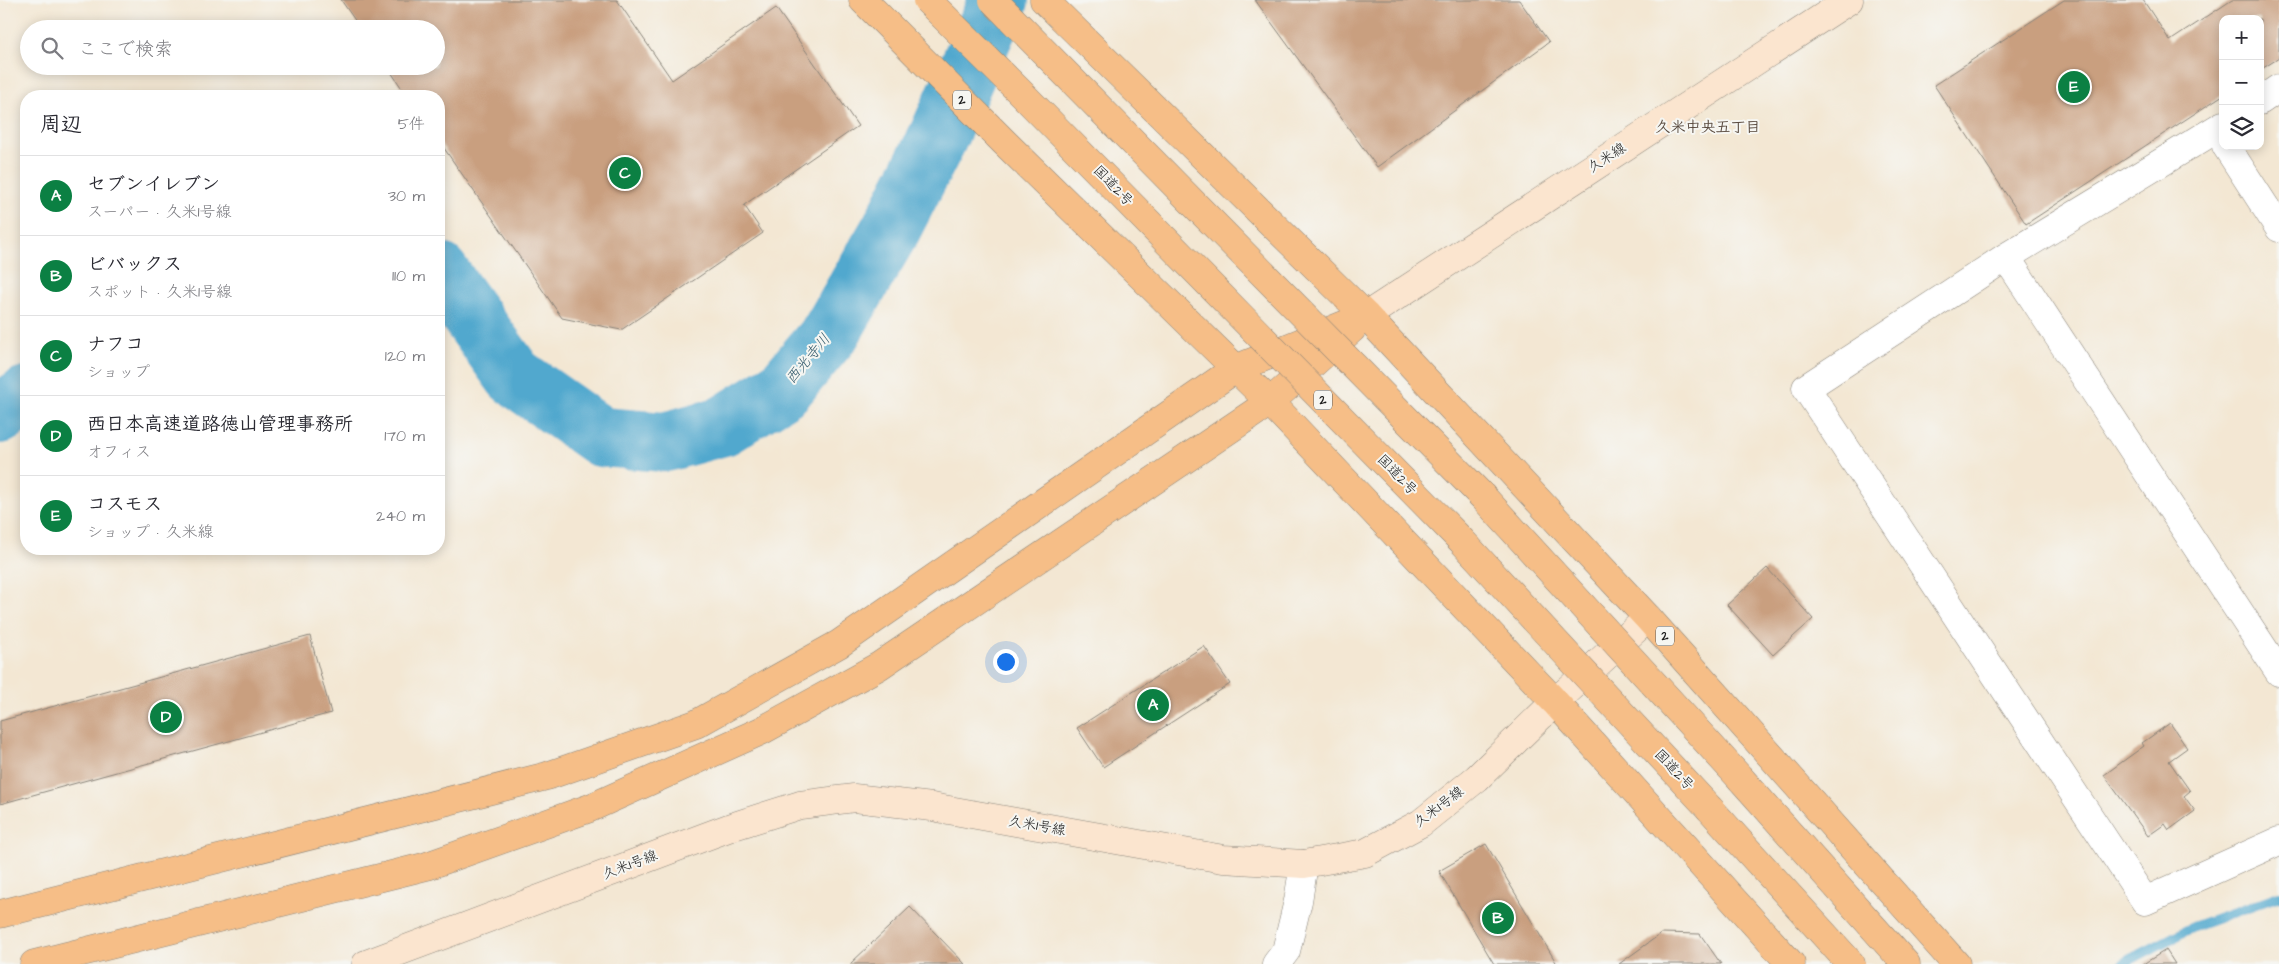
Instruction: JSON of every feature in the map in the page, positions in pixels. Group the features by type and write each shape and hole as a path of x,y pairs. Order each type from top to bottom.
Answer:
{"highway":[{"name":"2","path":"863,0 1004,142 1270,402 1555,702 1791,964"},
{"name":"国道2号","path":"927,0 1462,541 1851,964"},
{"path":"993,0 1484,498 1741,779 1906,964"},
{"name":"2","path":"1052,4 1366,316 1648,618 1956,964"},
{"path":"0,914 547,776 696,724 839,644 1235,369 1366,316"},
{"path":"34,964 427,866 590,808 761,731 879,666 1270,402 1366,316"}],"street":[{"name":"久米線","path":"1366,316 1849,0"},
{"path":"2264,98 2279,88"},
{"path":"2219,138 2006,257 1806,388 2145,901 2279,841"},
{"path":"2231,150 2279,228"},
{"path":"2006,257 2279,672"},
{"name":"久米1号線","path":"366,964 731,827 800,805 854,798 932,807 1223,859 1304,864 1366,853 1421,823 1477,778 1555,702 1648,618"},
{"path":"1276,964 1286,951 1298,901 1304,864"}],"building":[{"path":"341,0 617,0 672,80 776,8 858,126 744,205 763,233 621,330 562,318 445,150 445,90 403,90 393,75 445,75 445,20 355,20"},
{"path":"1255,0 1519,0 1549,42 1377,167"},
{"path":"2064,0 2143,0 2170,41 2232,0 2279,0 2279,58 2264,67 2264,15 2219,15 2219,98 2026,224 1934,85"},
{"path":"1767,568 1813,619 1773,655 1727,605"},
{"path":"310,636 331,713 0,804 0,721"},
{"path":"1204,646 1230,684 1103,767 1077,728"},
{"path":"2170,723 2187,748 2169,761 2190,791 2184,796 2195,811 2169,830 2165,824 2148,836 2104,775 2144,746 2142,743"},
{"path":"1486,844 1557,964 1494,964 1439,871"},
{"path":"910,907 965,964 850,964"},
{"path":"1662,933 1700,934 1721,964 1619,964"},
{"path":"2166,950 2175,964 2143,964"}],"waterway":[{"name":"西光寺川","path":"445,280 514,376 601,437 665,442 723,426 784,388 831,332 891,229 938,137 999,0"},
{"name":"西光寺川","path":"0,414 20,400"},
{"path":"2122,964 2193,927 2279,896"}],"place":[{"name":"コスモス","path":"2074,87"},
{"name":"ナフコ","path":"625,173"},
{"name":"セブンイレブン","path":"1153,705"},
{"name":"西日本高速道路徳山管理事務所","path":"166,717"},
{"name":"ビバックス","path":"1498,918"}],"district":[{"name":"久米中央五丁目","path":"1708,127"}]}
